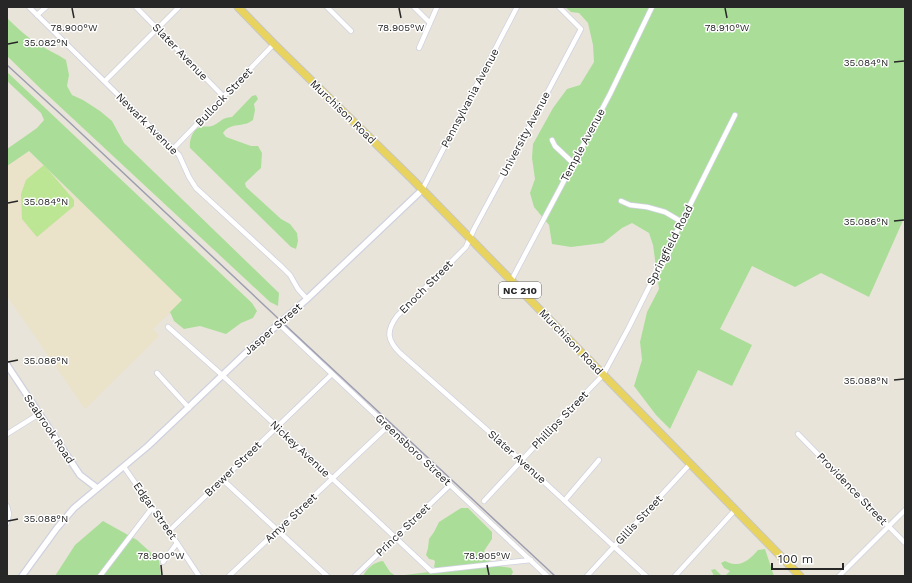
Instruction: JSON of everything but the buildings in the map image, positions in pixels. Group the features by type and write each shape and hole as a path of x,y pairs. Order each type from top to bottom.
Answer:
{"main road":[{"name":"Murchison Road","path":"238,7 395,162 800,576"}],"street":[{"name":"Newark Avenue","path":"29,7 179,155 196,188 283,268 290,275 298,289 307,299"},
{"path":"37,15 46,7"},
{"name":"Slater Avenue","path":"136,7 224,97"},
{"path":"105,81 179,7"},
{"path":"327,7 351,31"},
{"path":"414,7 429,22"},
{"path":"419,48 436,7"},
{"name":"Pennsylvania Avenue","path":"422,190 517,7"},
{"name":"University Avenue","path":"470,239 581,29 559,7"},
{"name":"Temple Avenue","path":"511,281 610,94 652,7"},
{"name":"Bullock Street","path":"173,149 274,44"},
{"name":"Springfield Road","path":"603,375 628,329 735,115"},
{"path":"552,140 555,146 573,163"},
{"name":"Jasper Street","path":"22,576 65,517 74,508 148,446 251,348 307,299 422,190"},
{"path":"621,201 630,205 648,207 665,212 682,222"},
{"name":"Enoch Street","path":"389,338 393,321 397,316 466,247 470,239"},
{"name":"Greensboro Street","path":"279,324 547,576"},
{"name":"Nickey Avenue","path":"168,327 431,571 531,560"},
{"name":"Slater Avenue","path":"389,338 400,353 565,500 646,576"},
{"name":"Seabrook Road","path":"7,365 80,475 97,488"},
{"path":"157,373 189,408"},
{"name":"Brewer Street","path":"168,531 332,374"},
{"name":"Phillips Street","path":"484,501 603,375"},
{"path":"7,434 39,414"},
{"name":"Amye Street","path":"229,576 388,426"},
{"name":"Providence Street","path":"798,434 905,543"},
{"path":"565,500 599,460"},
{"name":"Gillis Street","path":"587,576 690,464"},
{"name":"Edgar Street","path":"124,467 199,576"},
{"path":"222,480 327,576"},
{"name":"Prince Street","path":"356,576 450,485"},
{"path":"7,506 10,514 7,523"},
{"path":"100,576 152,508"},
{"path":"675,576 735,510"},
{"path":"839,576 905,510"},
{"path":"163,562 177,543"}],"shaded area":[{"path":"28,151 183,300 153,329 159,336 85,409 7,296 7,166"}],"green space":[{"path":"565,7 905,7 905,216 869,297 821,273 795,287 752,266 720,329 752,345 732,386 698,370 670,429 656,415 634,386 642,360 640,342 647,312 659,289 653,245 649,233 632,223 622,228 603,243 571,247 552,244 549,225 534,207 530,193 535,179 532,158 533,144 553,108 567,89 580,85 594,62 593,45 588,23 579,13 571,12"},
{"path":"7,18 39,45 66,60 69,75 67,86 72,95 100,111 112,121 124,143 279,293 278,306 270,302 7,56"},
{"path":"7,72 252,303 257,311 253,318 241,323 226,334 200,326 184,329 174,321 170,312 182,300 29,151 7,166 7,149 37,128 44,120 41,113 7,81"},
{"path":"256,95 258,99 254,104 255,110 253,120 246,124 230,127 223,133 226,137 251,146 258,146 262,153 261,168 245,183 246,187 281,219 290,224 297,233 298,241 296,249 291,247 190,148 192,136 197,128 212,126 223,119 232,117 252,96"},
{"path":"44,165 74,200 74,206 37,237 22,219 21,194 26,180"},
{"path":"461,508 468,508 492,532 492,539 484,551 491,565 511,568 513,572 511,576 396,576 454,569 439,570 434,567 434,560 429,559 426,555 429,539 439,522"},
{"path":"103,521 137,540 159,560 161,576 55,576 75,545"},
{"path":"765,549 774,576 722,576 726,575 730,571 724,568 721,563 725,561 734,564 742,563 758,550"},
{"path":"383,561 390,572 396,576 363,576 371,566"},
{"path":"715,569 722,576 714,576 711,570"}],"railway":[{"path":"7,65 555,576"}]}
